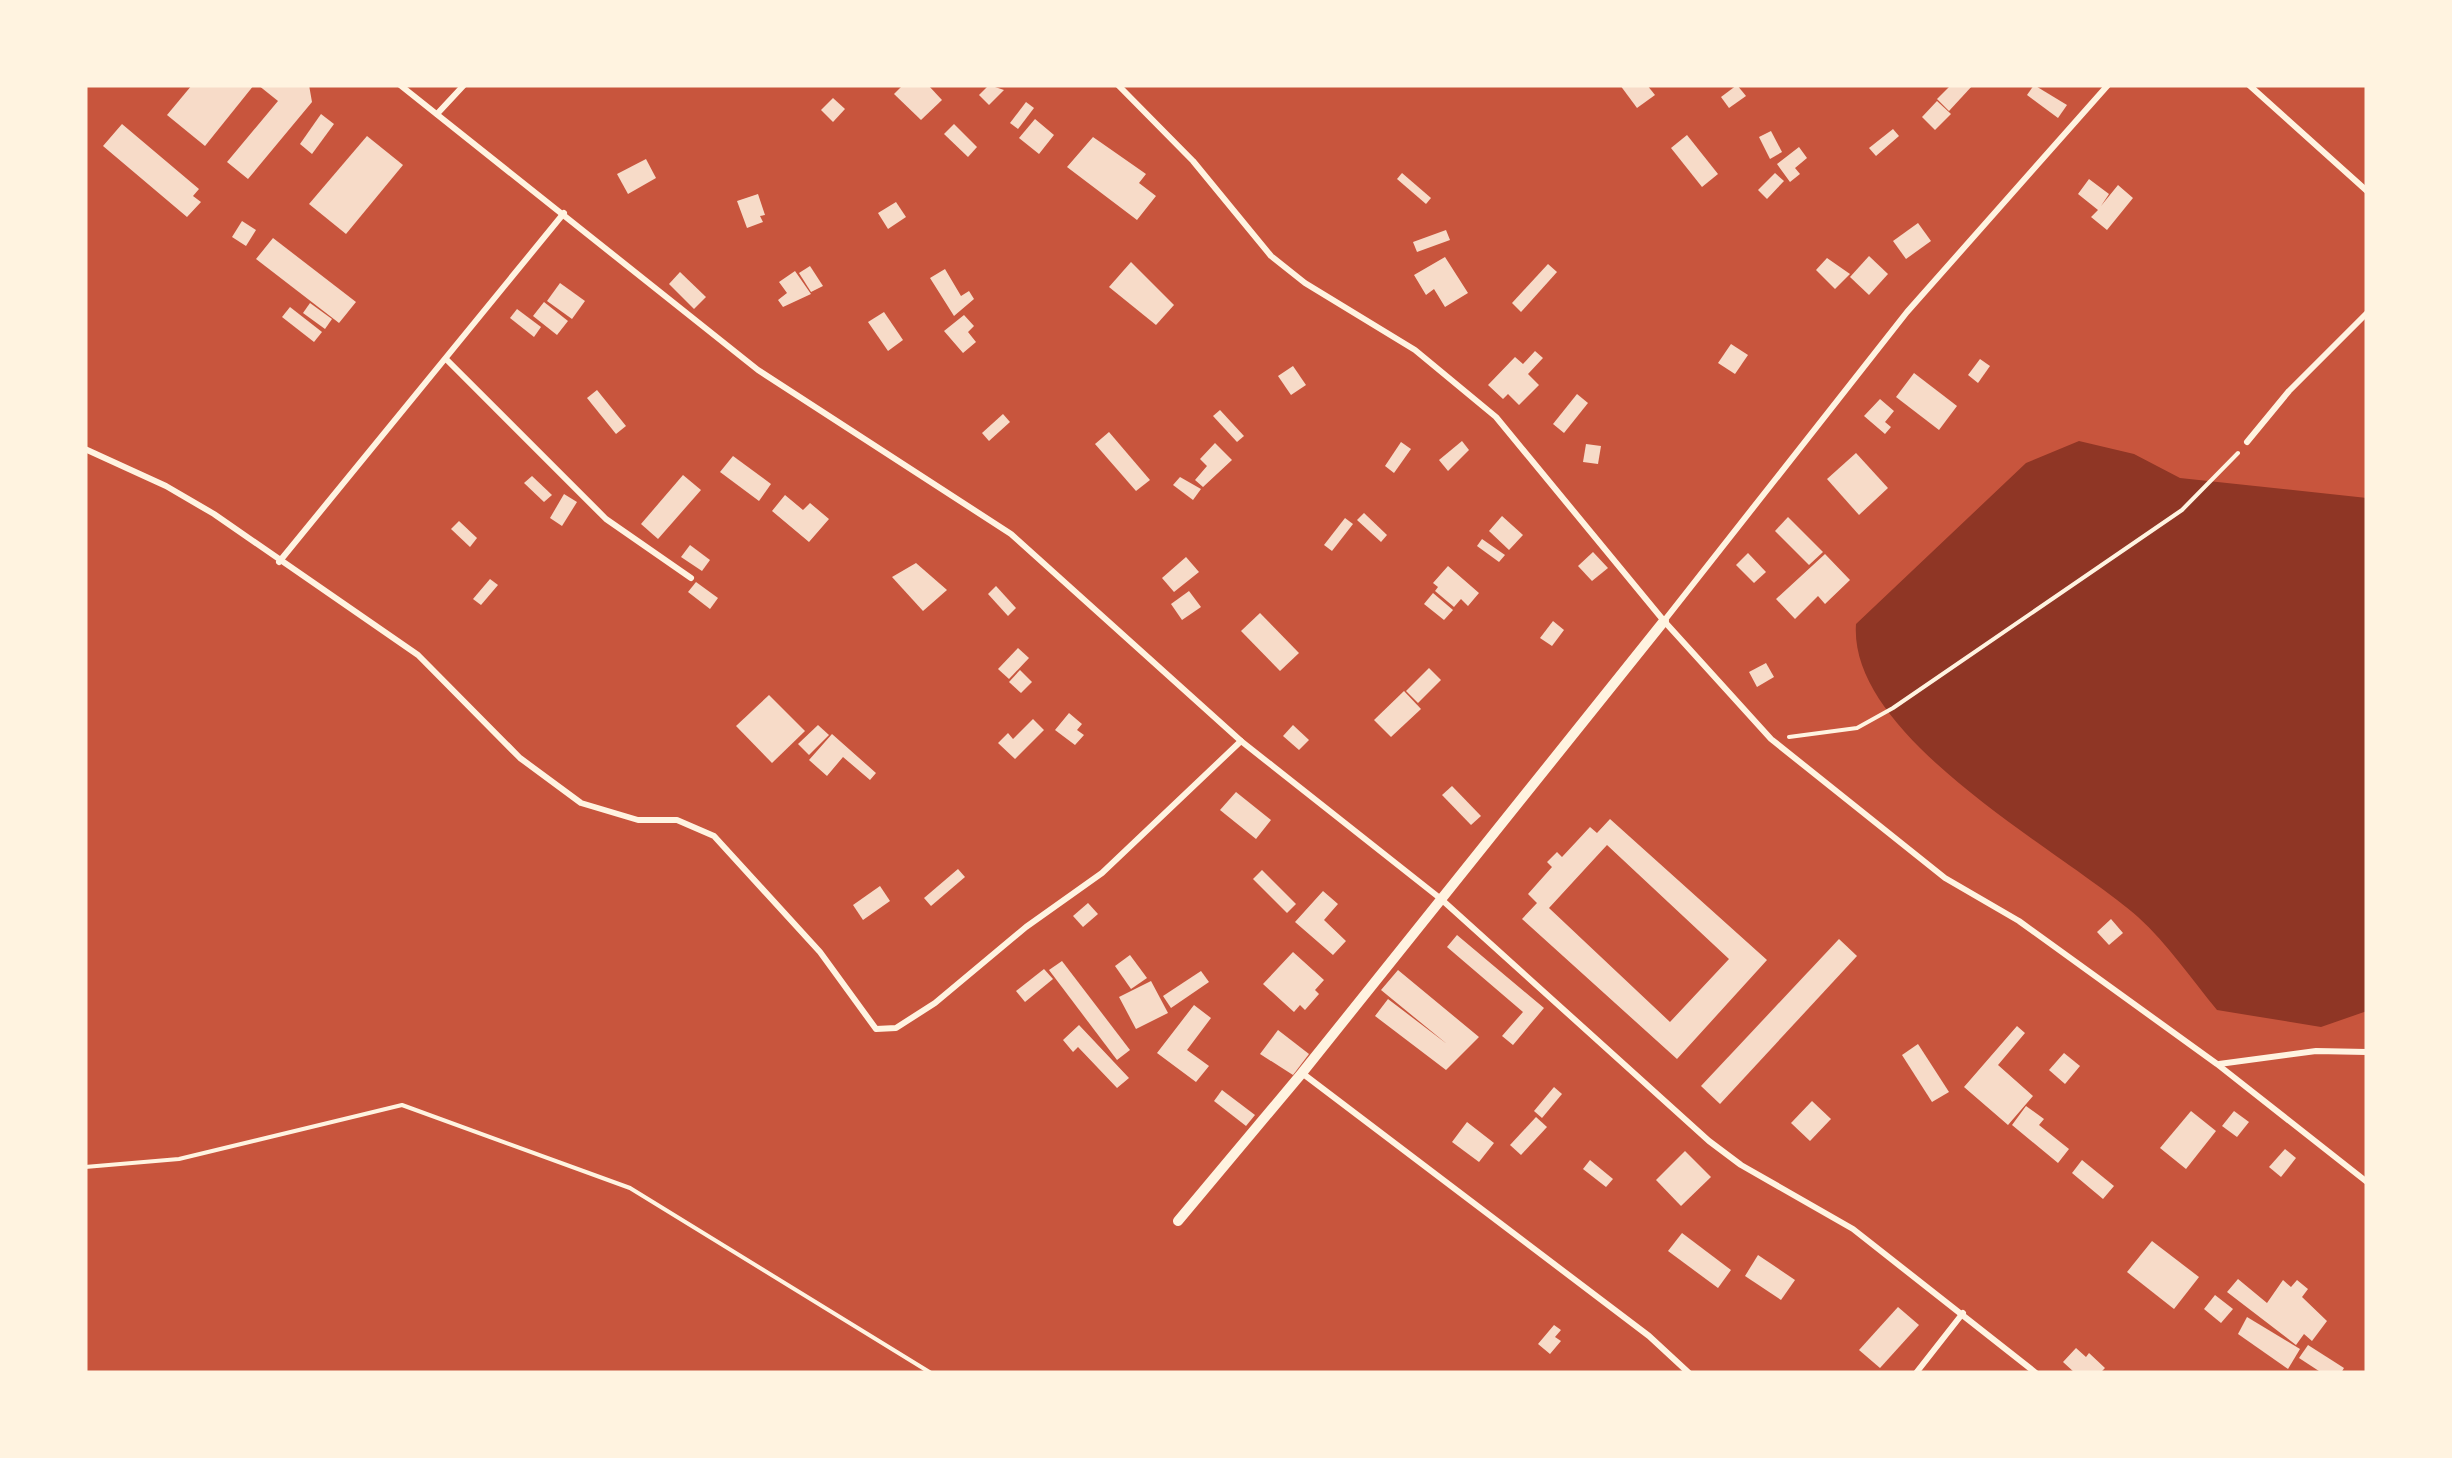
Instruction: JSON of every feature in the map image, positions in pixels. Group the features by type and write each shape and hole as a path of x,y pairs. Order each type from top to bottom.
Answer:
{"street":[{"path":"1178,1221 1302,1073 1664,622"}],"lane":[{"path":"400,85 758,370 1011,534 1241,741 1440,899 1709,1141 1740,1165 1853,1229 2036,1373"},
{"path":"437,114 464,85"},
{"path":"1118,85 1193,162 1271,256 1305,284 1415,350 1496,417 1664,622 1771,740 1945,878 2019,922 2218,1064 2367,1182"},
{"path":"1664,622 1907,312 2108,85"},
{"path":"2249,85 2367,191"},
{"path":"279,562 564,213"},
{"path":"2247,442 2288,391 2367,313"},
{"path":"446,359 606,519 691,578"},
{"path":"85,450 166,486 418,655 520,758 581,803 638,820 677,820 714,836 809,939 876,1029 896,1028 935,1003 1026,927 1102,874 1241,741"},
{"path":"2218,1064 2316,1051 2367,1052"},
{"path":"1302,1073 1648,1336 1689,1373"},
{"path":"1916,1373 1963,1313"}],"path":[{"path":"1771,740 1857,728 1893,708 2182,510 2214,482 2247,442"},
{"path":"85,1167 179,1159 402,1106 630,1188 931,1373"}],"shaded area":[{"path":"2079,441 2134,454 2180,478 2367,498 2367,1011 2321,1027 2217,1010 2170,950 2138,917 1965,788 1922,750 1886,709 1863,667 1856,624 2026,463"}],"building":[{"path":"192,85 254,85 205,146 167,115"},
{"path":"258,85 309,85 312,102 248,179 227,162 278,101"},
{"path":"903,85 928,85 942,100 921,120 894,94"},
{"path":"989,85 1004,90 989,105 979,95"},
{"path":"1620,85 1647,85 1655,95 1637,108"},
{"path":"1737,85 1746,96 1729,108 1721,97"},
{"path":"1951,85 1973,85 1949,111 1937,99"},
{"path":"2034,85 2067,105 2058,118 2027,95"},
{"path":"833,98 845,109 833,122 821,110"},
{"path":"1937,101 1951,114 1935,130 1922,117"},
{"path":"1026,102 1034,108 1018,129 1010,123"},
{"path":"321,114 334,124 312,154 300,144"},
{"path":"1035,119 1054,135 1039,154 1019,138"},
{"path":"122,124 199,189 193,196 201,202 187,217 103,146"},
{"path":"954,124 977,147 968,157 944,134"},
{"path":"1893,129 1899,136 1876,156 1869,148"},
{"path":"1771,131 1782,152 1770,159 1759,137"},
{"path":"1687,135 1718,174 1702,187 1671,148"},
{"path":"367,136 403,165 346,234 309,204"},
{"path":"1093,137 1146,174 1139,183 1156,196 1137,220 1067,167"},
{"path":"1799,147 1807,158 1795,168 1800,174 1790,182 1777,164"},
{"path":"646,159 656,178 628,194 617,174"},
{"path":"1402,173 1431,198 1426,204 1397,179"},
{"path":"1775,173 1784,181 1767,199 1758,190"},
{"path":"2089,179 2109,194 2101,206 2118,185 2133,198 2107,230 2091,217 2098,210 2078,194"},
{"path":"758,194 765,215 760,216 763,222 747,228 737,201"},
{"path":"896,202 906,217 888,229 878,213"},
{"path":"242,221 256,230 246,246 232,237"},
{"path":"1918,223 1931,241 1906,259 1893,241"},
{"path":"1446,230 1450,240 1417,252 1413,242"},
{"path":"273,238 356,302 339,323 256,259"},
{"path":"1869,256 1888,274 1869,295 1850,277"},
{"path":"1445,257 1468,293 1445,307 1434,289 1426,295 1414,275"},
{"path":"1827,258 1850,274 1835,289 1816,270"},
{"path":"1131,262 1174,305 1156,325 1109,287"},
{"path":"1548,264 1557,272 1521,312 1512,303"},
{"path":"810,266 823,286 811,292 799,273"},
{"path":"945,269 961,296 969,291 974,299 954,316 930,278"},
{"path":"795,271 811,294 783,307 778,300 787,293 779,282"},
{"path":"680,272 706,297 694,309 669,284"},
{"path":"560,283 585,301 572,319 547,301"},
{"path":"544,302 568,321 557,335 533,316"},
{"path":"310,303 332,319 325,329 303,313"},
{"path":"290,307 322,332 314,342 282,317"},
{"path":"517,309 541,327 534,337 510,318"},
{"path":"884,312 903,340 888,351 868,322"},
{"path":"964,315 974,326 968,332 976,342 963,353 944,331"},
{"path":"1731,344 1748,355 1735,374 1718,363"},
{"path":"1535,351 1543,358 1528,374 1539,385 1519,405 1508,394 1503,399 1488,385 1515,357 1523,364"},
{"path":"1980,359 1990,366 1978,383 1968,375"},
{"path":"1293,366 1306,385 1291,395 1278,376"},
{"path":"1914,373 1957,406 1939,430 1896,397"},
{"path":"597,390 626,426 616,434 587,398"},
{"path":"1577,394 1588,403 1564,433 1553,424"},
{"path":"1880,399 1894,411 1885,422 1891,427 1885,434 1864,416"},
{"path":"1220,410 1244,436 1237,442 1213,416"},
{"path":"1003,414 1010,422 989,441 982,433"},
{"path":"1109,432 1150,480 1136,491 1095,444"},
{"path":"1462,441 1469,450 1448,471 1439,460"},
{"path":"1401,442 1411,449 1394,473 1385,466"},
{"path":"1215,443 1232,460 1203,487 1195,480 1207,466 1200,459"},
{"path":"1586,444 1601,446 1598,464 1583,462"},
{"path":"1856,453 1888,488 1859,515 1827,479"},
{"path":"733,456 771,484 759,501 720,472"},
{"path":"683,475 701,490 658,539 641,524"},
{"path":"532,476 552,495 544,502 524,483"},
{"path":"1180,477 1201,489 1193,500 1173,485"},
{"path":"564,494 577,502 562,526 550,518"},
{"path":"785,495 803,510 810,503 829,519 809,542 772,511"},
{"path":"1364,513 1387,535 1381,542 1357,520"},
{"path":"1502,516 1523,535 1509,550 1489,531"},
{"path":"1788,517 1823,552 1809,565 1775,531"},
{"path":"1345,518 1353,524 1332,551 1324,545"},
{"path":"459,521 477,538 470,547 451,529"},
{"path":"1482,539 1505,555 1499,562 1477,546"},
{"path":"690,545 710,560 702,571 681,557"},
{"path":"1593,552 1608,568 1592,581 1578,566"},
{"path":"1748,553 1766,572 1754,583 1736,565"},
{"path":"1825,554 1850,580 1825,604 1818,596 1795,619 1776,599"},
{"path":"1186,557 1199,572 1174,592 1162,578"},
{"path":"916,563 947,590 923,611 892,577"},
{"path":"1448,566 1479,593 1468,606 1461,599 1454,607 1435,591 1438,587 1433,583"},
{"path":"490,579 498,585 481,605 473,599"},
{"path":"696,582 718,598 710,609 688,592"},
{"path":"996,586 1016,608 1008,616 988,594"},
{"path":"1189,591 1201,607 1182,620 1171,604"},
{"path":"1433,593 1453,610 1444,620 1424,604"},
{"path":"1260,613 1299,653 1280,671 1241,631"},
{"path":"1553,621 1564,630 1552,646 1540,638"},
{"path":"1018,648 1029,658 1009,679 998,669"},
{"path":"1766,663 1774,677 1757,687 1749,672"},
{"path":"1429,668 1441,680 1418,703 1406,691"},
{"path":"1020,670 1032,682 1021,693 1009,682"},
{"path":"1404,691 1421,709 1391,737 1374,720"},
{"path":"769,695 805,731 772,763 736,726"},
{"path":"1069,713 1082,724 1077,730 1084,735 1075,745 1055,730"},
{"path":"1033,719 1044,730 1015,759 998,743 1008,733 1013,739"},
{"path":"818,725 829,735 809,755 798,744"},
{"path":"1293,725 1309,740 1299,750 1283,736"},
{"path":"832,734 876,773 870,780 843,757 827,776 809,760"},
{"path":"1452,786 1481,816 1471,825 1442,795"},
{"path":"1236,792 1271,820 1256,839 1220,810"},
{"path":"1610,819 1767,960 1677,1059 1522,919 1537,903 1528,894 1552,867 1547,862 1557,852 1562,857 1590,827 1597,833","holes":["1607,845 1729,959 1670,1022 1549,908"]},
{"path":"958,869 965,877 931,906 924,898"},
{"path":"1262,870 1296,904 1287,913 1253,879"},
{"path":"880,886 890,901 863,920 853,905"},
{"path":"1323,891 1338,904 1324,920 1346,941 1333,955 1295,922"},
{"path":"1088,903 1098,914 1083,927 1073,916"},
{"path":"2111,919 2123,933 2109,945 2097,932"},
{"path":"1457,935 1544,1008 1513,1045 1502,1036 1523,1012 1447,947"},
{"path":"1839,939 1857,956 1720,1104 1701,1086"},
{"path":"1293,952 1324,980 1315,990 1319,994 1305,1010 1300,1005 1294,1012 1263,984"},
{"path":"1130,955 1147,978 1131,989 1115,966"},
{"path":"1062,961 1130,1050 1117,1060 1049,970"},
{"path":"1044,969 1053,979 1025,1002 1016,991"},
{"path":"1398,970 1479,1037 1446,1070 1375,1016 1388,999 1447,1044 1381,990"},
{"path":"1201,971 1209,982 1171,1008 1163,996"},
{"path":"1151,981 1168,1013 1136,1029 1119,997"},
{"path":"1194,1005 1211,1018 1187,1050 1209,1066 1196,1082 1157,1053"},
{"path":"1079,1025 1129,1078 1117,1088 1078,1047 1073,1052 1063,1040"},
{"path":"2017,1026 2025,1033 1998,1065 2033,1096 2008,1125 1964,1087"},
{"path":"1278,1030 1309,1054 1293,1075 1260,1054"},
{"path":"1918,1044 1949,1092 1932,1102 1902,1055"},
{"path":"2064,1053 2080,1066 2065,1084 2049,1070"},
{"path":"1554,1087 1562,1094 1542,1118 1534,1111"},
{"path":"1222,1090 1255,1115 1246,1126 1214,1101"},
{"path":"1812,1101 1831,1119 1810,1141 1791,1123"},
{"path":"2026,1106 2044,1119 2039,1125 2069,1149 2058,1163 2012,1125"},
{"path":"2191,1111 2216,1131 2186,1169 2160,1148"},
{"path":"2234,1111 2249,1122 2237,1137 2222,1126"},
{"path":"1536,1117 1547,1127 1521,1155 1510,1145"},
{"path":"1467,1122 1494,1143 1479,1162 1452,1142"},
{"path":"2285,1149 2296,1158 2281,1177 2269,1167"},
{"path":"1685,1151 1711,1177 1681,1206 1656,1180"},
{"path":"1590,1160 1613,1179 1606,1187 1583,1169"},
{"path":"2082,1160 2114,1186 2103,1199 2072,1173"},
{"path":"1682,1233 1731,1270 1718,1288 1668,1251"},
{"path":"2152,1241 2199,1277 2174,1309 2127,1272"},
{"path":"1758,1255 1795,1280 1781,1300 1745,1276"},
{"path":"2238,1279 2267,1303 2283,1280 2291,1287 2297,1280 2308,1289 2302,1297 2327,1321 2312,1341 2304,1334 2296,1345 2227,1292"},
{"path":"2215,1295 2233,1309 2221,1323 2204,1309"},
{"path":"1898,1307 1919,1325 1880,1368 1859,1350"},
{"path":"2247,1317 2300,1349 2288,1369 2238,1334"},
{"path":"1554,1325 1561,1330 1555,1337 1561,1341 1550,1354 1538,1344"},
{"path":"2308,1345 2344,1368 2341,1373 2322,1373 2299,1358"},
{"path":"2076,1348 2086,1357 2089,1353 2105,1368 2100,1373 2075,1373 2063,1362"}]}
